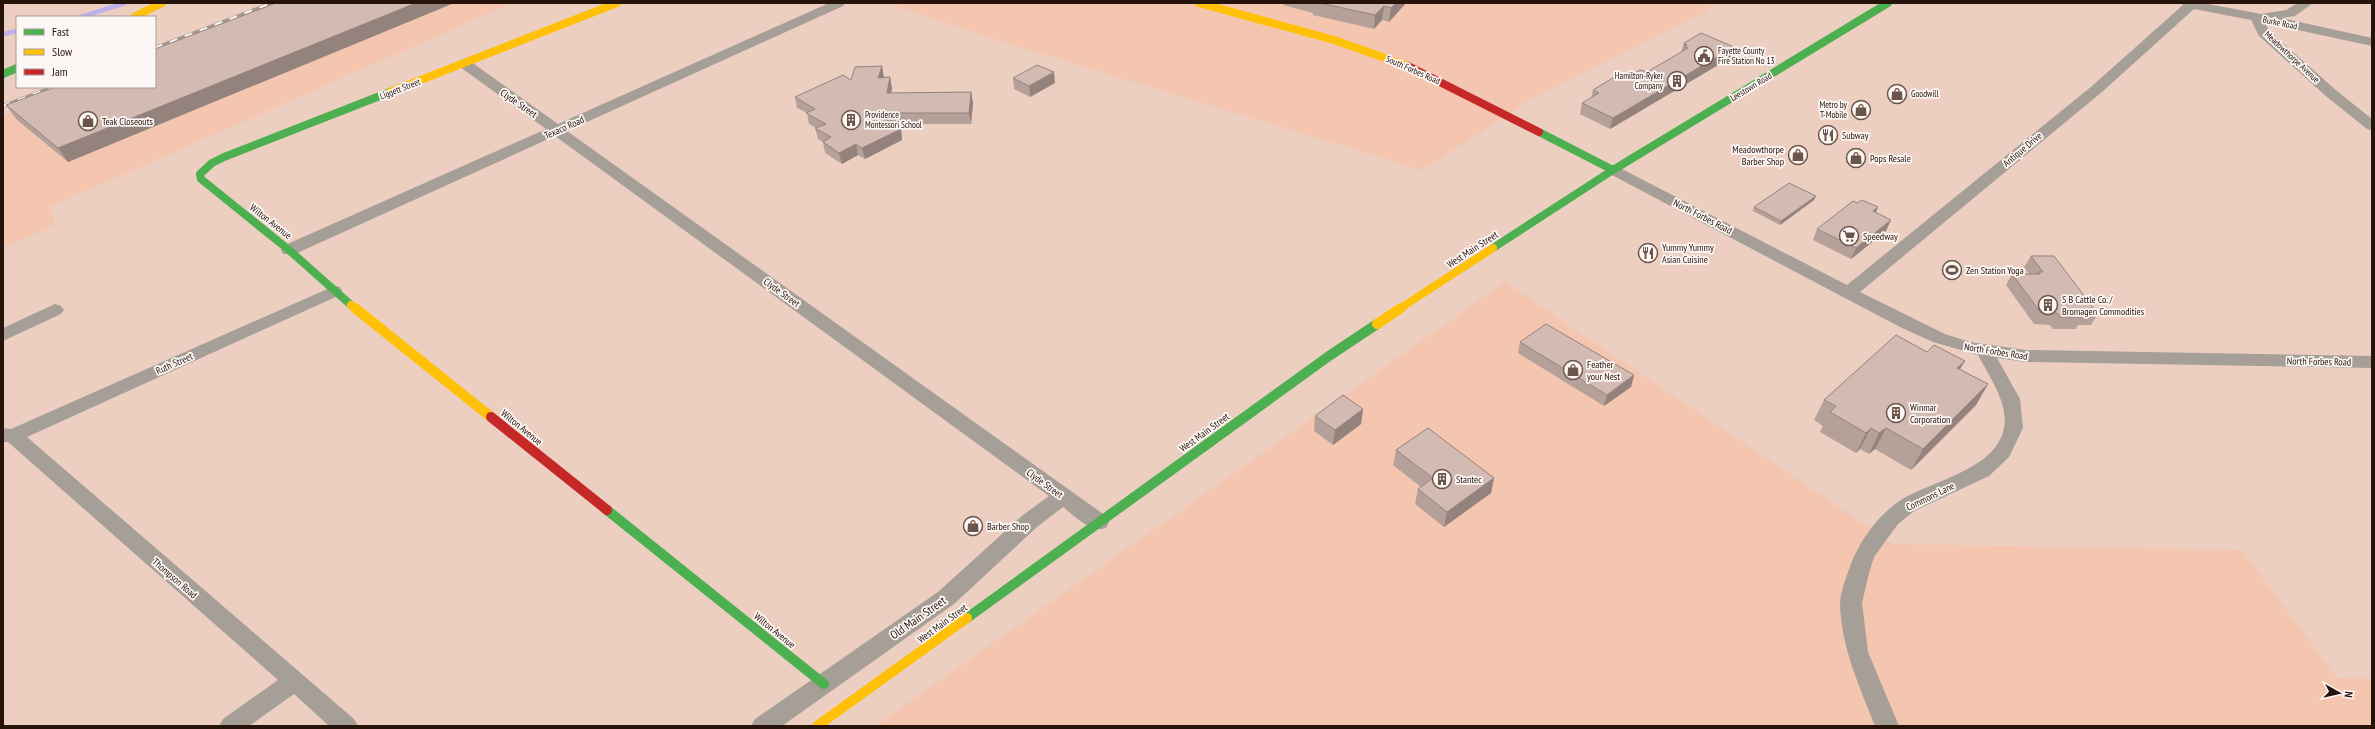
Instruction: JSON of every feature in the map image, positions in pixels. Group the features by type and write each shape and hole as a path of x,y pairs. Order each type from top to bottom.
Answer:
{"main road":[{"path":"136,16 162,3"},
{"name":"Liggett Street","path":"208,185 201,179 200,174 212,163 224,157 617,3"},
{"name":"South Forbes Road","path":"1199,3 1334,40 1405,65 1614,170"},
{"name":"Leestown Road","path":"1614,170 1888,3"},
{"path":"3,74 16,68"},
{"name":"West Main Street","path":"817,726 1329,356 1614,170"},
{"name":"Wilton Avenue","path":"208,185 289,250 334,291 824,684"}],"street":[{"name":"Texaco Road","path":"289,250 839,3"},
{"name":"Meadowthorpe Avenue","path":"2307,3 2290,13 2261,18 2256,20 2257,23 2264,33 2332,94 2372,126"},
{"name":"Burke Road","path":"2190,4 2226,13 2261,18 2372,42"},
{"name":"Antique Drive","path":"1850,292 2097,89 2190,4"},
{"name":"Clyde Street","path":"464,64 558,130 1099,522"},
{"name":"North Forbes Road","path":"1614,170 1939,338 1968,348 2026,356 2372,362"},
{"name":"Ruth Street","path":"8,435 334,291"},
{"path":"3,335 55,310"},
{"name":"Commons Lane","path":"1887,726 1858,652 1851,604 1858,573 1865,554 1891,518 1907,506 1982,471 2002,452 2014,428 2010,399 1984,350"},
{"name":"Thompson Road","path":"8,435 293,682 346,726"},
{"name":"Old Main Street","path":"763,726 946,598 1030,521 1063,496"},
{"path":"231,726 293,682"}],"shaded area":[{"path":"294,3 513,3 50,207 55,225 3,248 3,116 74,88 156,88 156,86"},
{"path":"886,3 1713,3 1704,13 1529,101 1422,170 1000,41"},
{"path":"1505,282 1893,544 2242,550 2337,678 2372,679 2372,726 875,726"}],"building":[{"path":"276,3 416,3 58,148 6,105 52,88 156,88 156,49"},
{"path":"1320,3 1396,3 1391,8 1384,6 1375,15"},
{"path":"1701,33 1734,47 1613,118 1582,103 1599,93 1593,90 1616,76 1623,80 1640,70 1647,72 1688,48 1684,46 1687,45 1684,43"},
{"path":"1037,65 1054,72 1029,86 1013,78"},
{"path":"882,66 878,78 890,77 887,93 971,92 969,113 876,113 901,129 862,148 856,144 839,153 823,142 831,137 815,128 826,124 806,113 815,109 795,97 843,75 851,80 855,67"},
{"path":"1789,183 1816,196 1781,221 1754,207"},
{"name":"Speedway","path":"1862,200 1878,207 1873,211 1891,220 1856,248 1817,229 1853,201 1857,203"},
{"path":"2031,256 2054,256 2098,314 2080,314 2083,317 2060,317 2057,313 2041,313 2012,274 2040,274 2039,272 2043,272"},
{"path":"1546,324 1634,375 1607,395 1520,342"},
{"name":"Winmar Corporation","path":"1896,335 1927,352 1934,345 1965,361 1957,368 1988,384 1923,449 1886,428 1879,433 1871,428 1866,433 1830,412 1836,406 1824,400"},
{"path":"1343,395 1363,409 1335,430 1315,416"},
{"name":"Stantec","path":"1428,428 1494,478 1447,512 1418,489 1433,478 1396,450"}],"waterway":[{"path":"84,16 125,3"},
{"path":"3,34 16,31"}],"railway":[{"path":"156,48 272,3"},
{"path":"3,106 50,88"}],"traffic: fast":[{"path":"1493,248 1613,170 1888,3"},
{"path":"3,74 16,68"},
{"path":"351,305 289,250 201,179 200,174 212,163 224,157 390,92"},
{"path":"1539,132 1613,170"},
{"path":"967,618 1329,356 1377,324"},
{"path":"607,510 824,684"}],"traffic: slow":[{"path":"136,16 162,3"},
{"path":"390,92 617,3"},
{"path":"1199,3 1334,40 1408,66"},
{"path":"1377,324 1493,248"},
{"path":"351,305 491,417"},
{"path":"817,726 967,618"}],"traffic: jam":[{"path":"1408,66 1539,132"},
{"path":"491,417 607,510"}],"place":[{"name":"Fayette County Fire Station No 13","path":"1704,56"},
{"name":"Hamilton-Ryker Company","path":"1677,81"},
{"name":"Goodwill","path":"1897,94"},
{"name":"Metro by T-Mobile","path":"1861,110"},
{"name":"Providence Montessori School","path":"851,120"},
{"name":"Teak Closeouts","path":"88,121"},
{"name":"Subway","path":"1828,135"},
{"name":"Meadowthorpe Barber Shop","path":"1798,155"},
{"name":"Pops Resale","path":"1856,158"},
{"name":"Speedway","path":"1849,236"},
{"name":"Yummy Yummy Asian Cuisine","path":"1648,253"},
{"name":"Zen Station Yoga","path":"1952,270"},
{"name":"S B Cattle Co. / Bromagen Commodities","path":"2048,305"},
{"name":"Feather your Nest","path":"1573,370"},
{"name":"Winmar Corporation","path":"1896,413"},
{"name":"Stantec","path":"1442,479"},
{"name":"Barber Shop","path":"973,526"}]}
